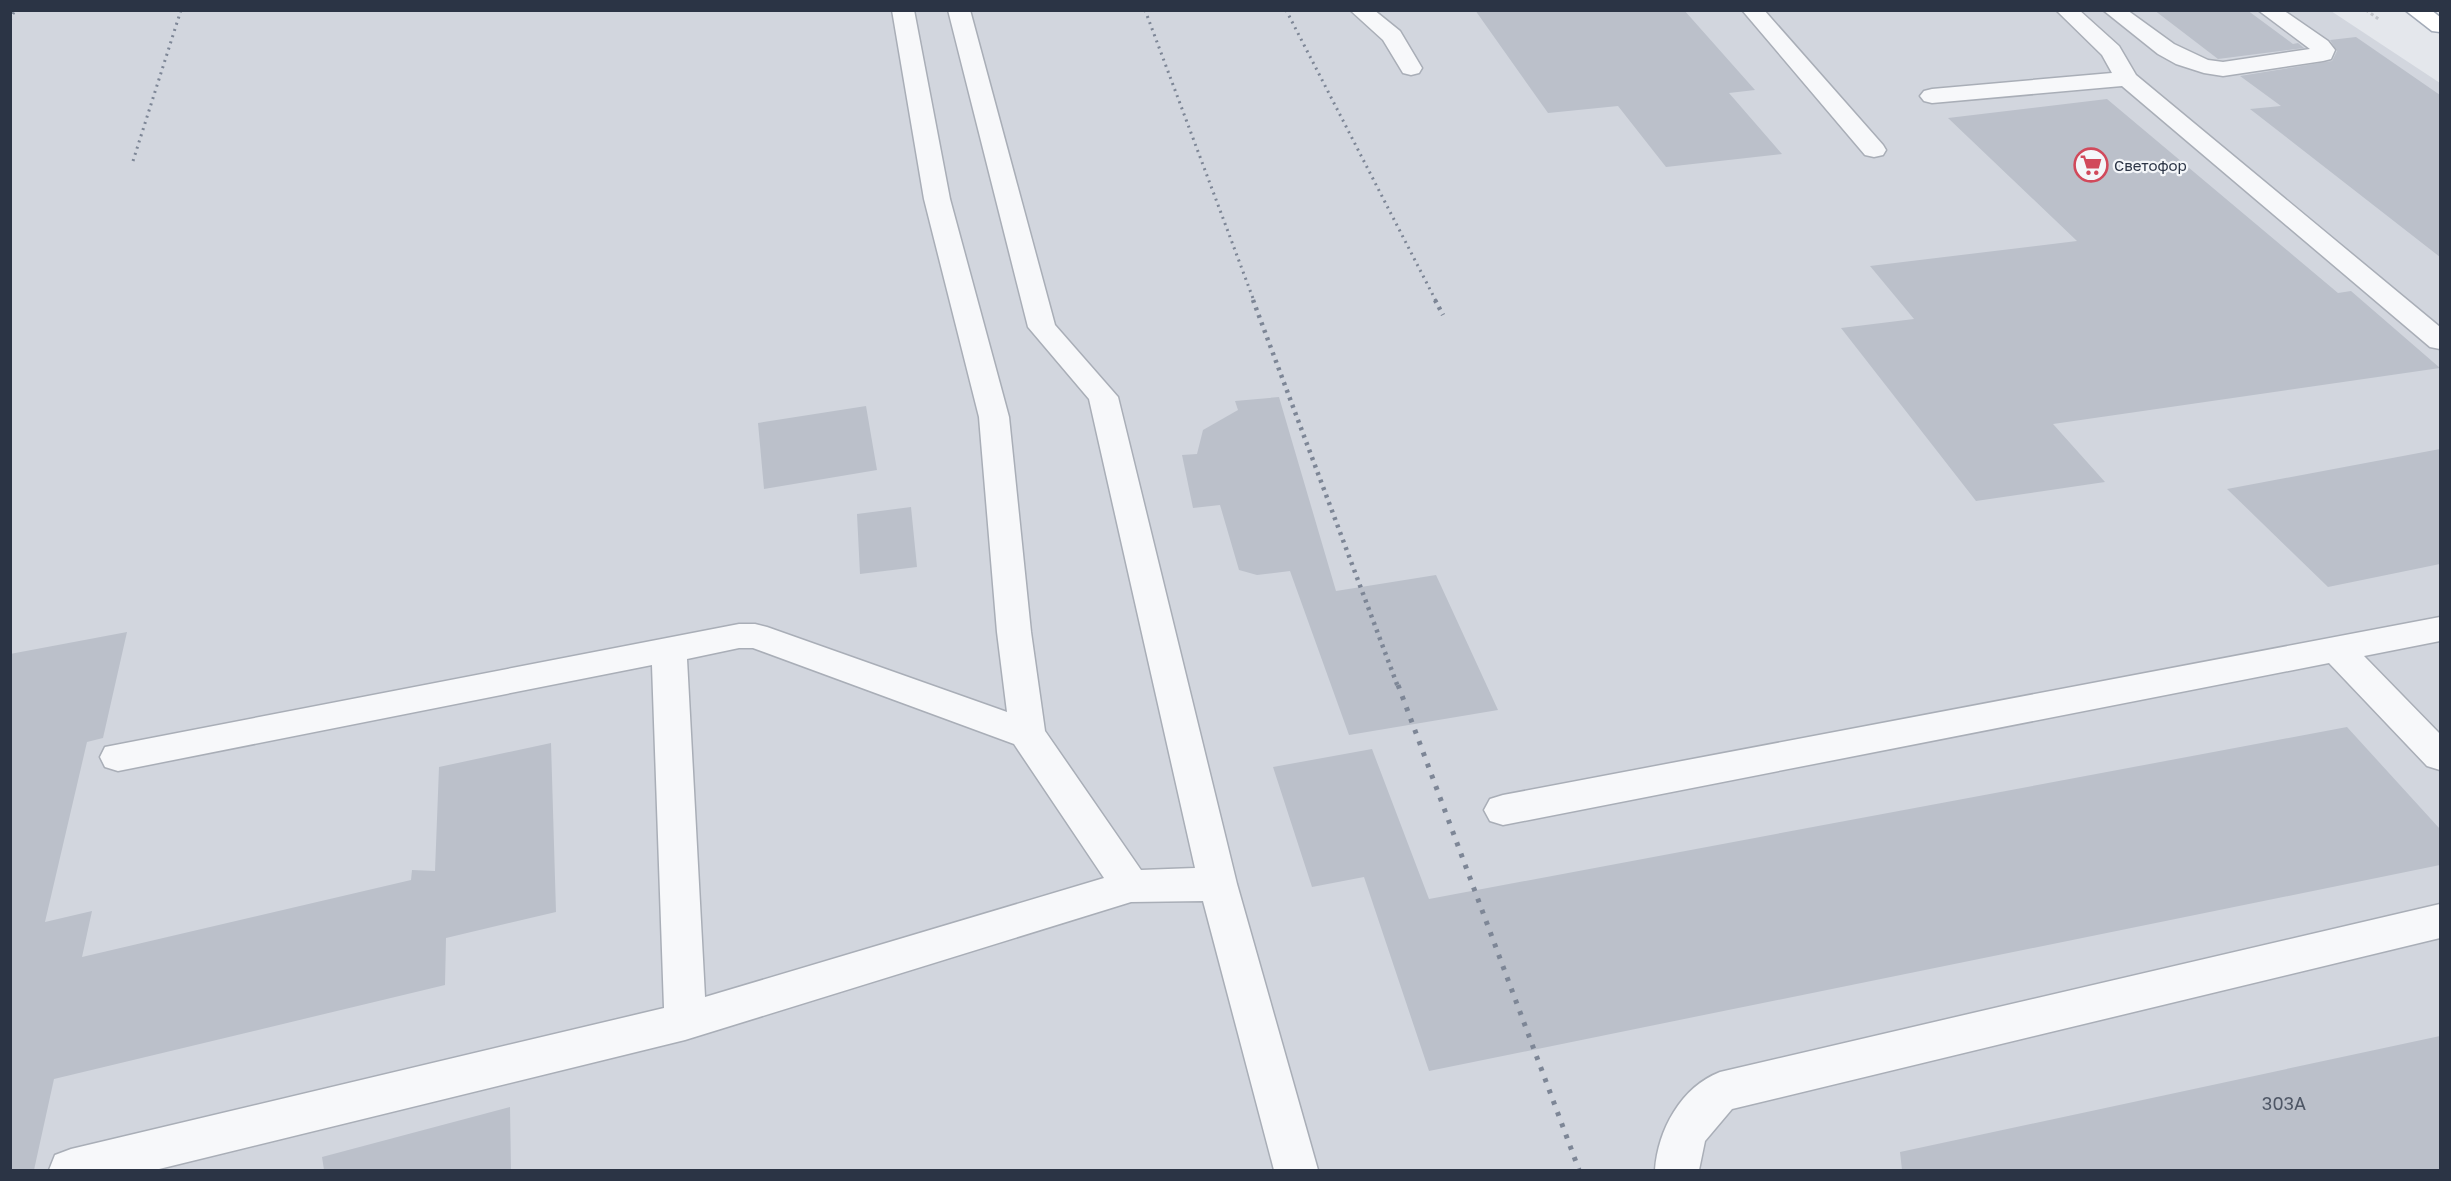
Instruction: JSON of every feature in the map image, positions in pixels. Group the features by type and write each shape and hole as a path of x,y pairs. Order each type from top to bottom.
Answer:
{"main road":[{"path":"2415,10 2440,26"}],"lane":[{"path":"903,10 937,199 994,417 1014,632 1027,734 1131,886"},
{"path":"959,10 1042,327 1103,397 1218,884 1296,1170"},
{"path":"1360,10 1392,36 1411,68"},
{"path":"1752,10 1874,150"},
{"path":"2066,10 2111,51 2127,79 2440,341"},
{"path":"2113,10 2166,49 2204,66 2223,69 2323,54 2324,51 2320,46 2268,10"},
{"path":"1932,96 2127,79"},
{"path":"1503,810 2440,629"},
{"path":"118,757 739,636 755,636 1027,734"},
{"path":"669,649 685,1021"},
{"path":"2336,649 2440,756"},
{"path":"71,1170 685,1021 1131,886 1218,884"},
{"path":"1677,1170 1677,1152 1692,1120 1720,1092 2440,921"}],"path":[{"path":"2366,10 2380,20"}],"shaded area":[{"path":"10,11 2331,11 2440,83 2440,1170 11,1170"}],"building":[{"path":"1475,10 1684,10 1755,90 1729,93 1782,154 1666,167 1618,106 1548,113"},
{"path":"2154,10 2247,10 2293,44 2298,43 2304,48 2218,59"},
{"path":"2356,37 2440,95 2440,257 2250,109 2281,106 2240,76 2332,61 2337,51 2330,40"},
{"path":"2107,99 2338,293 2351,291 2440,368 2053,424 2105,482 1976,501 1841,328 1914,319 1870,266 2077,241 1948,118"},
{"path":"1279,397 1336,591 1436,575 1498,710 1349,735 1290,571 1257,575 1239,570 1220,505 1193,508 1182,455 1197,454 1203,430 1238,410 1235,401"},
{"path":"866,406 877,470 764,489 758,423"},
{"path":"2440,449 2440,564 2328,587 2227,489"},
{"path":"911,507 917,567 860,574 857,514"},
{"path":"127,632 103,738 87,742 45,922 92,911 82,957 411,880 412,870 435,871 439,767 551,743 556,912 446,938 445,985 54,1079 34,1170 10,1170 10,654"},
{"path":"2347,727 2440,829 2440,865 1429,1071 1364,877 1312,887 1273,767 1372,749 1429,899"},
{"path":"2440,1036 2440,1170 1902,1170 1900,1152"},
{"path":"510,1107 511,1170 324,1170 322,1157"}],"railway":[{"path":"10,20 15,10"},
{"path":"133,161 181,10"},
{"path":"1145,10 1254,301"},
{"path":"1286,10 1436,301"},
{"path":"1253,300 1398,687"},
{"path":"1435,300 1443,315"},
{"path":"1398,685 1579,1170"}],"place":[{"name":"Светофор","path":"2091,165"}]}
